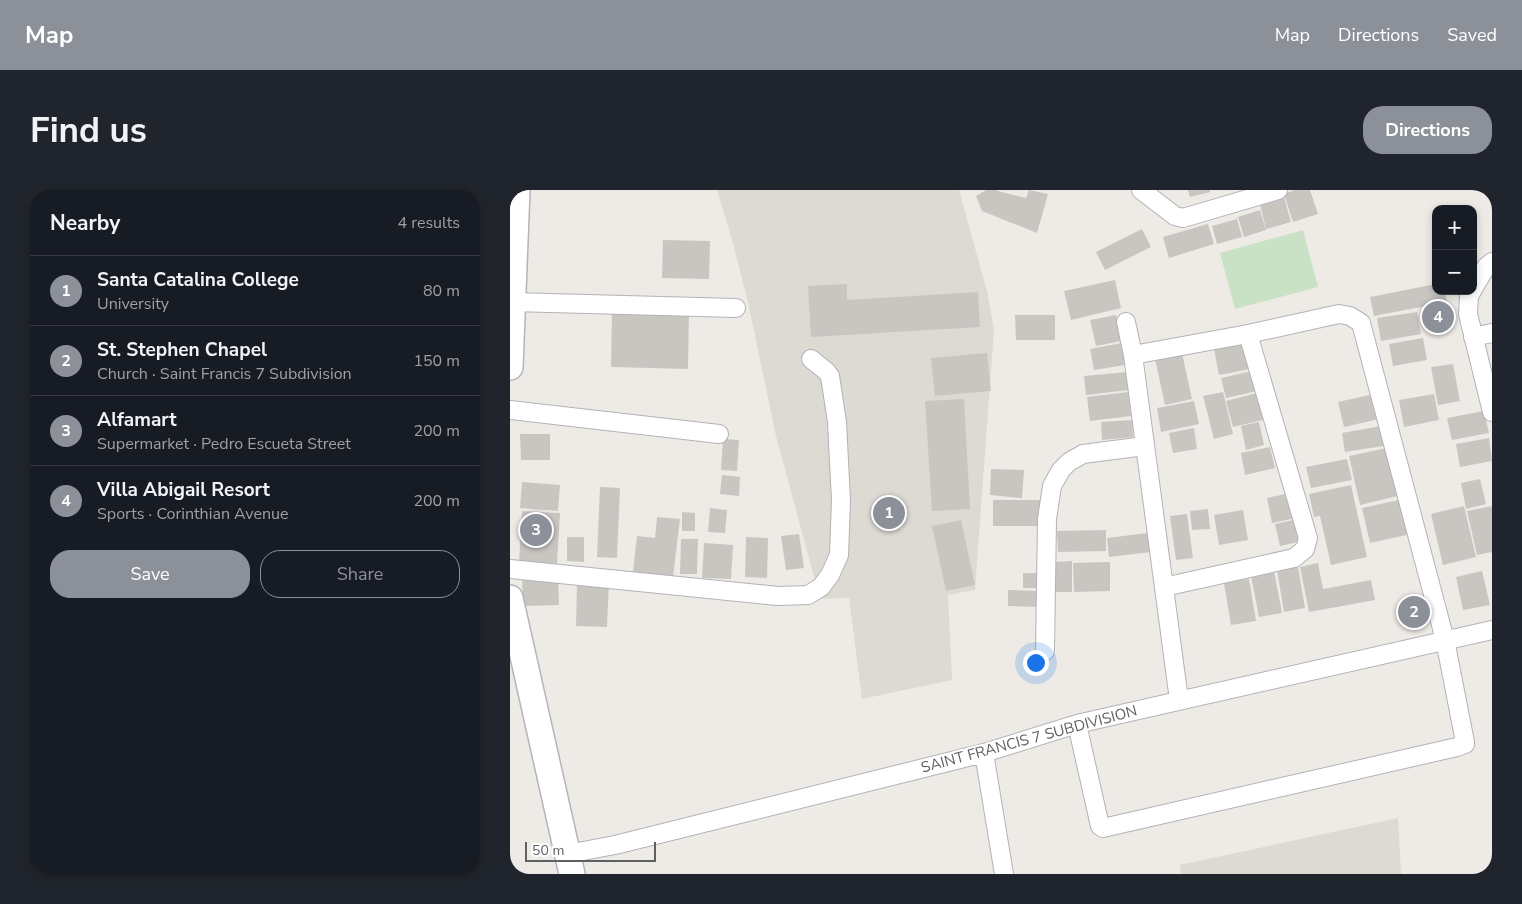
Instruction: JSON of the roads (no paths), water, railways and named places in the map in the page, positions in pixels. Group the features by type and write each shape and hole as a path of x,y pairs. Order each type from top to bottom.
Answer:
{"street":[{"path":"510,366 517,190"},
{"path":"1140,190 1175,216 1183,218 1278,190"},
{"path":"1477,283 1486,267 1492,262"},
{"path":"1470,295 1468,314 1492,412"},
{"path":"512,302 736,308"},
{"path":"1077,724 1100,826 1103,828 1465,744 1445,640 1361,323 1350,316 1339,314 1248,334 1133,355"},
{"path":"1126,322 1133,355 1179,700"},
{"path":"1473,337 1492,333"},
{"path":"1164,586 1294,558 1305,549 1308,538 1248,334"},
{"path":"510,569 778,596 808,595 821,587 830,575 839,554 841,500 837,422 830,376 811,359"},
{"path":"510,410 720,434"},
{"path":"1044,650 1047,519 1052,486 1061,470 1069,462 1083,454 1145,446"},
{"path":"510,598 569,864"},
{"name":"SAINT FRANCIS 7 SUBDIVISION","path":"569,864 615,845 984,753 1077,724 1492,630"},
{"path":"984,753 1004,874"}],"water":[{"path":"1448,308 1450,323 1427,326 1426,311"}],"place":[{"name":"Villa Abigail Resort","path":"1438,317"},
{"name":"Santa Catalina College","path":"889,513"},
{"name":"Alfamart","path":"536,530"},
{"name":"St. Stephen Chapel","path":"1414,612"}]}
